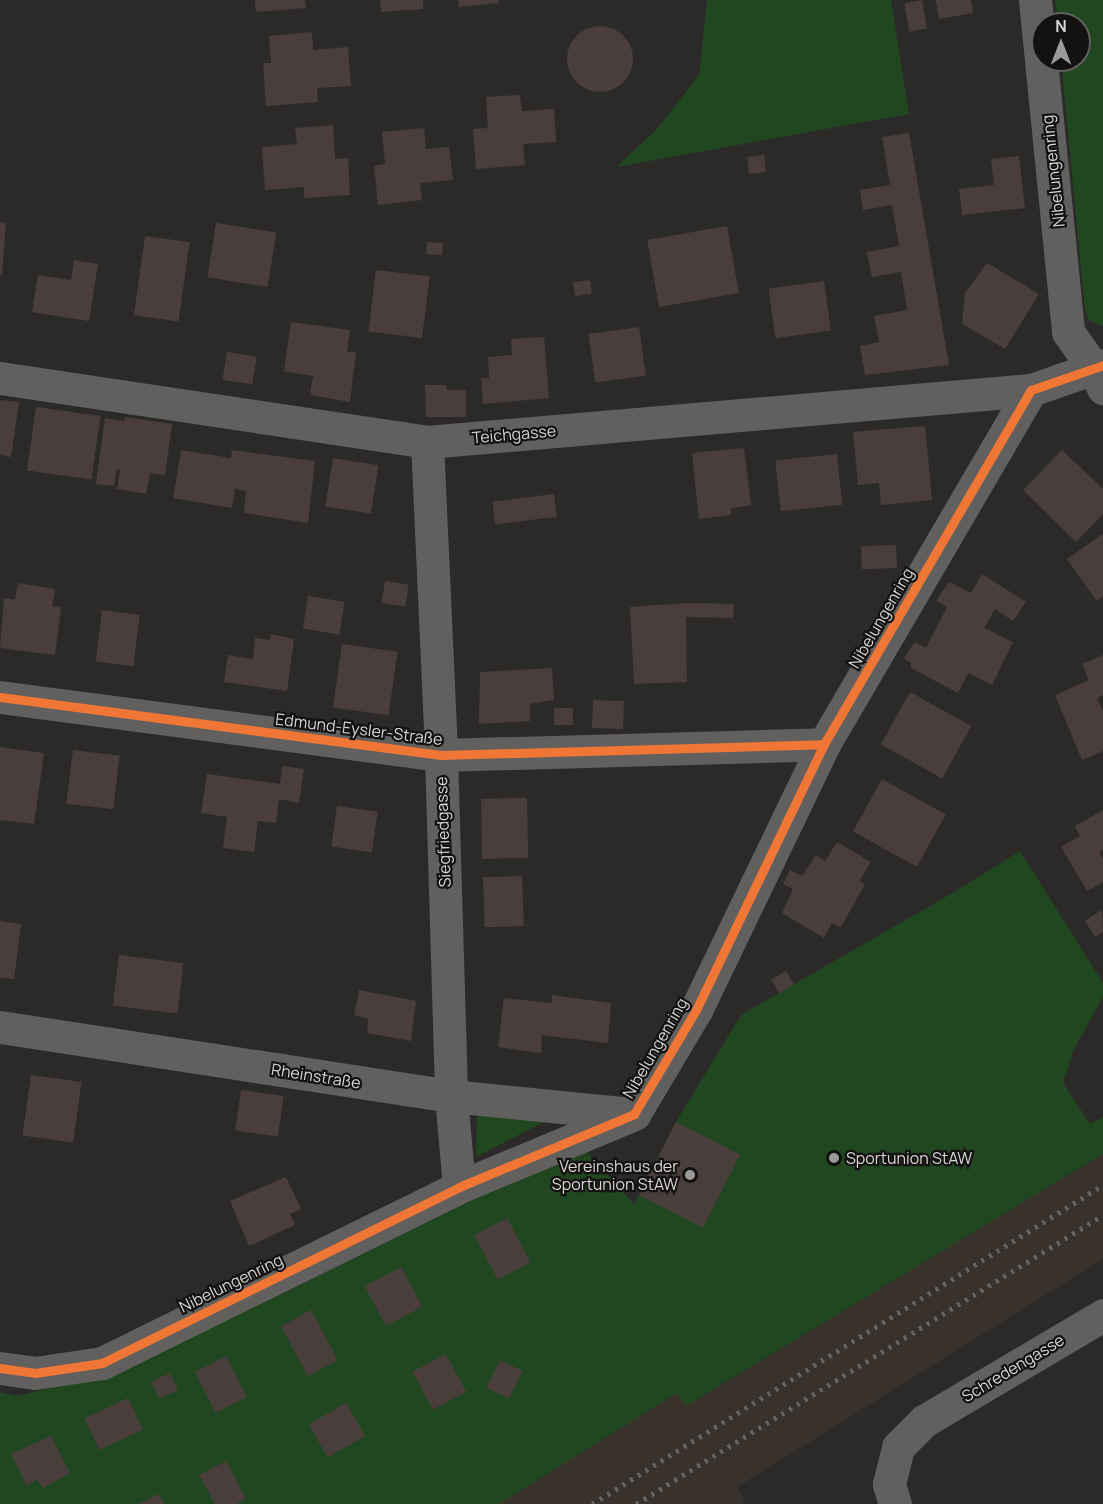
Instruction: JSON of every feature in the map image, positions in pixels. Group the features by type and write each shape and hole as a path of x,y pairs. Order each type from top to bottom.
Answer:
{"street":[{"name":"Nibelungenring","path":"1035,0 1068,332 1100,374"},
{"path":"1031,390 1100,374"},
{"name":"Teichgasse","path":"0,378 428,442 1031,390"},
{"name":"Nibelungenring","path":"0,1368 35,1373 102,1363 459,1187 634,1114 696,1010 824,744 1031,390"},
{"name":"Siegfriedgasse","path":"428,442 441,755 451,1096 459,1187"},
{"name":"Edmund-Eysler-Straße","path":"0,697 441,755 824,744"},
{"name":"Rheinstraße","path":"0,1027 451,1096 634,1114"},
{"name":"Schredengasse","path":"895,1504 890,1484 898,1447 924,1421 1103,1315"}],"shaded area":[{"path":"1103,1154 1103,1259 737,1487 745,1502 741,1504 499,1504 678,1392 686,1406"}],"green space":[{"path":"707,0 891,0 909,114 616,167 657,129 699,75"},
{"path":"1055,0 1103,0 1103,326 1090,321 1085,310 1062,72 1091,72 1091,12 1056,12"},
{"path":"1020,851 1103,983 1103,997 1074,1049 1063,1083 1090,1124 1103,1117 1103,1154 686,1406 677,1393 499,1504 0,1504 0,1392 17,1396 92,1378 583,1148 634,1204 676,1122 741,1015 954,892"},
{"path":"477,1113 546,1121 476,1157"}],"building":[{"path":"255,0 305,0 306,8 256,12"},
{"path":"380,0 423,0 423,9 381,12"},
{"path":"458,0 498,0 499,3 459,7"},
{"path":"922,0 927,29 909,32 904,3"},
{"path":"936,0 971,0 973,13 939,19"},
{"path":"600,26 612,29 623,36 630,47 633,59 630,71 623,82 612,89 600,92 588,89 577,82 570,71 567,59 570,47 577,36 588,29"},
{"path":"312,32 313,50 348,47 351,86 317,88 318,102 266,106 263,63 271,63 269,36"},
{"path":"520,95 522,111 554,109 556,142 523,144 525,165 476,169 473,129 488,128 486,97"},
{"path":"333,125 335,159 348,158 350,195 304,198 304,187 265,190 262,147 297,144 295,128"},
{"path":"424,128 426,149 449,147 453,180 420,183 422,200 378,205 374,166 385,164 382,132"},
{"path":"909,133 949,365 865,375 860,346 879,342 874,316 907,310 901,272 872,277 867,252 899,246 892,205 863,210 860,190 890,185 882,137"},
{"path":"764,155 766,172 749,174 747,157"},
{"path":"1019,156 1025,208 962,215 959,189 994,185 991,159"},
{"path":"0,222 6,223 2,275 0,275"},
{"path":"216,223 276,233 268,287 207,277"},
{"path":"727,226 739,293 659,307 647,240"},
{"path":"145,236 190,242 178,321 134,315"},
{"path":"427,242 443,243 442,255 426,254"},
{"path":"74,260 98,264 89,321 32,312 38,275 71,280"},
{"path":"987,263 1039,294 1005,349 962,324 965,293"},
{"path":"376,270 430,277 422,338 368,332"},
{"path":"590,280 592,294 575,296 573,282"},
{"path":"824,281 831,331 776,338 769,289"},
{"path":"291,322 350,330 347,352 356,352 350,402 310,395 313,376 284,371"},
{"path":"639,327 646,376 595,383 588,334"},
{"path":"544,337 549,398 483,404 481,378 489,378 488,357 512,355 511,339"},
{"path":"227,352 257,357 252,384 223,380"},
{"path":"425,385 446,385 447,390 466,390 466,417 426,417"},
{"path":"0,400 19,402 11,457 0,455"},
{"path":"36,407 100,416 91,479 27,470"},
{"path":"125,417 172,424 165,475 150,473 146,494 117,489 120,470 117,469 114,486 96,484 105,418 124,421"},
{"path":"925,426 932,500 881,505 879,483 858,485 853,432"},
{"path":"744,448 751,505 731,508 731,515 699,519 692,453"},
{"path":"181,450 231,458 232,450 315,461 308,523 244,513 246,491 235,489 232,508 173,498"},
{"path":"1062,450 1103,489 1103,514 1076,542 1023,490"},
{"path":"837,454 842,505 781,511 775,460"},
{"path":"333,458 378,465 371,514 325,506"},
{"path":"554,494 557,517 495,524 492,502"},
{"path":"1103,534 1103,596 1097,601 1067,559"},
{"path":"896,545 897,568 862,569 861,546"},
{"path":"982,574 1026,602 1013,621 995,609 984,628 1013,642 992,685 968,673 958,693 911,668 911,663 904,658 915,642 926,648 947,607 936,601 949,582 971,593"},
{"path":"385,581 409,585 405,606 382,603"},
{"path":"18,583 55,589 52,606 61,607 55,655 0,648 4,598 15,600"},
{"path":"308,596 345,602 339,634 303,629"},
{"path":"686,603 734,604 733,618 686,617 687,682 634,684 630,607"},
{"path":"102,610 140,615 133,666 96,662"},
{"path":"271,634 294,639 287,691 224,682 228,655 253,659 255,638 270,640"},
{"path":"342,644 397,652 389,715 333,707"},
{"path":"1103,655 1103,695 1097,698 1103,712 1103,751 1082,760 1055,695 1089,680 1082,664"},
{"path":"552,668 554,700 530,704 530,721 479,724 480,672"},
{"path":"910,692 971,726 942,778 881,744"},
{"path":"593,700 624,701 623,729 592,728"},
{"path":"554,708 573,708 573,725 554,725"},
{"path":"0,747 44,753 34,824 0,820"},
{"path":"73,750 120,756 113,809 66,804"},
{"path":"282,766 304,769 299,803 279,799 276,823 258,821 254,852 223,848 227,817 201,813 207,774 280,784"},
{"path":"882,779 946,814 917,867 853,831"},
{"path":"527,798 528,858 482,859 481,799"},
{"path":"337,806 378,812 372,852 331,847"},
{"path":"1103,810 1103,850 1099,852 1103,859 1103,882 1087,891 1061,847 1080,836 1075,826"},
{"path":"837,842 871,862 859,881 865,884 841,927 832,923 824,938 782,913 793,889 783,884 790,870 802,876 816,855 825,861"},
{"path":"522,876 524,926 485,927 483,877"},
{"path":"1102,910 1103,932 1095,937 1085,921"},
{"path":"0,921 21,924 14,979 0,978"},
{"path":"119,955 184,963 177,1014 113,1006"},
{"path":"786,971 794,985 779,993 771,979"},
{"path":"359,990 416,1001 411,1041 367,1033 368,1019 354,1015"},
{"path":"552,995 611,1003 608,1043 542,1035 541,1053 498,1047 504,998 552,1003"},
{"path":"31,1075 82,1082 73,1143 23,1135"},
{"path":"241,1090 284,1096 278,1137 235,1131"},
{"name":"Vereinshaus der Sportunion StAW","path":"676,1122 740,1155 703,1228 639,1195"},
{"path":"286,1177 301,1209 290,1214 295,1225 249,1246 230,1201"},
{"path":"507,1218 530,1262 498,1280 474,1235"},
{"path":"401,1267 422,1307 386,1326 365,1286"},
{"path":"311,1310 338,1360 308,1376 281,1326"},
{"path":"446,1354 466,1392 433,1410 412,1372"},
{"path":"226,1356 247,1397 216,1413 195,1372"},
{"path":"500,1360 522,1371 509,1399 486,1388"},
{"path":"170,1373 178,1390 159,1399 151,1382"},
{"path":"128,1398 143,1430 99,1450 84,1418"},
{"path":"346,1403 365,1436 328,1457 309,1424"},
{"path":"51,1436 70,1473 43,1488 37,1480 26,1485 11,1454"},
{"path":"226,1461 246,1499 236,1504 215,1504 199,1475"},
{"path":"159,1494 164,1504 138,1504"}],"railway":[{"path":"592,1504 1103,1185"},
{"path":"636,1504 1103,1215"}],"cycle path":[{"path":"0,1368 35,1373 102,1363 459,1187 634,1114 696,1010 824,744 1031,390 1103,365"},
{"path":"0,697 441,755 824,744"}],"place":[{"name":"Sportunion StAW","path":"834,1158"},
{"name":"Vereinshaus der Sportunion StAW","path":"690,1175"}]}
